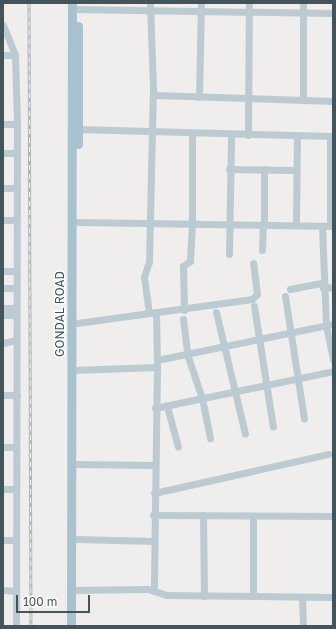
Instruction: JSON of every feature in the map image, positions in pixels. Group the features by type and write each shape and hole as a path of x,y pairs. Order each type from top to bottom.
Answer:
{"main road":[{"path":"75,6 78,130 77,323 74,370 75,539 73,590 76,626"},
{"name":"GONDAL ROAD","path":"71,626 73,590 75,6"}],"street":[{"path":"199,97 201,3"},
{"path":"248,135 249,3"},
{"path":"303,3 303,100"},
{"path":"75,6 150,6 201,11 333,13"},
{"path":"150,6 153,91 151,132 150,262 144,277 152,313 157,363 153,515 154,591"},
{"path":"3,26 15,55 17,124 17,271 15,311 16,626"},
{"path":"3,55 15,55"},
{"path":"153,91 155,95 160,96 333,102"},
{"path":"3,124 17,124"},
{"path":"77,222 192,222 332,226 332,136 78,130"},
{"path":"184,309 183,266 190,261 192,222 192,133"},
{"path":"229,254 229,169 231,134"},
{"path":"296,225 297,135"},
{"path":"3,153 17,153"},
{"path":"229,169 296,170"},
{"path":"262,250 264,169"},
{"path":"3,188 17,188"},
{"path":"3,220 17,220"},
{"path":"322,226 323,286 333,360"},
{"path":"77,323 252,299 257,294 253,263"},
{"path":"3,271 17,271"},
{"path":"290,289 323,286 333,287"},
{"path":"3,288 16,288"},
{"path":"285,296 304,418"},
{"path":"254,306 260,339 264,384 273,427"},
{"path":"3,308 15,311"},
{"path":"3,315 15,311"},
{"path":"216,312 223,347 245,434"},
{"path":"183,319 187,354 202,398 210,438"},
{"path":"74,370 157,363 187,354 329,325"},
{"path":"3,343 16,340"},
{"path":"155,408 264,384 333,371"},
{"path":"3,395 16,395"},
{"path":"167,406 178,447"},
{"path":"3,447 16,447"},
{"path":"154,493 329,454"},
{"path":"75,464 154,465"},
{"path":"3,489 16,489"},
{"path":"153,515 333,516"},
{"path":"203,515 204,596"},
{"path":"253,516 253,596"},
{"path":"75,539 154,541"},
{"path":"3,540 16,540"},
{"path":"73,590 148,589 166,595 333,597"},
{"path":"3,590 16,591"},
{"path":"302,597 303,626"}],"railway":[{"path":"29,3 31,626"}]}
